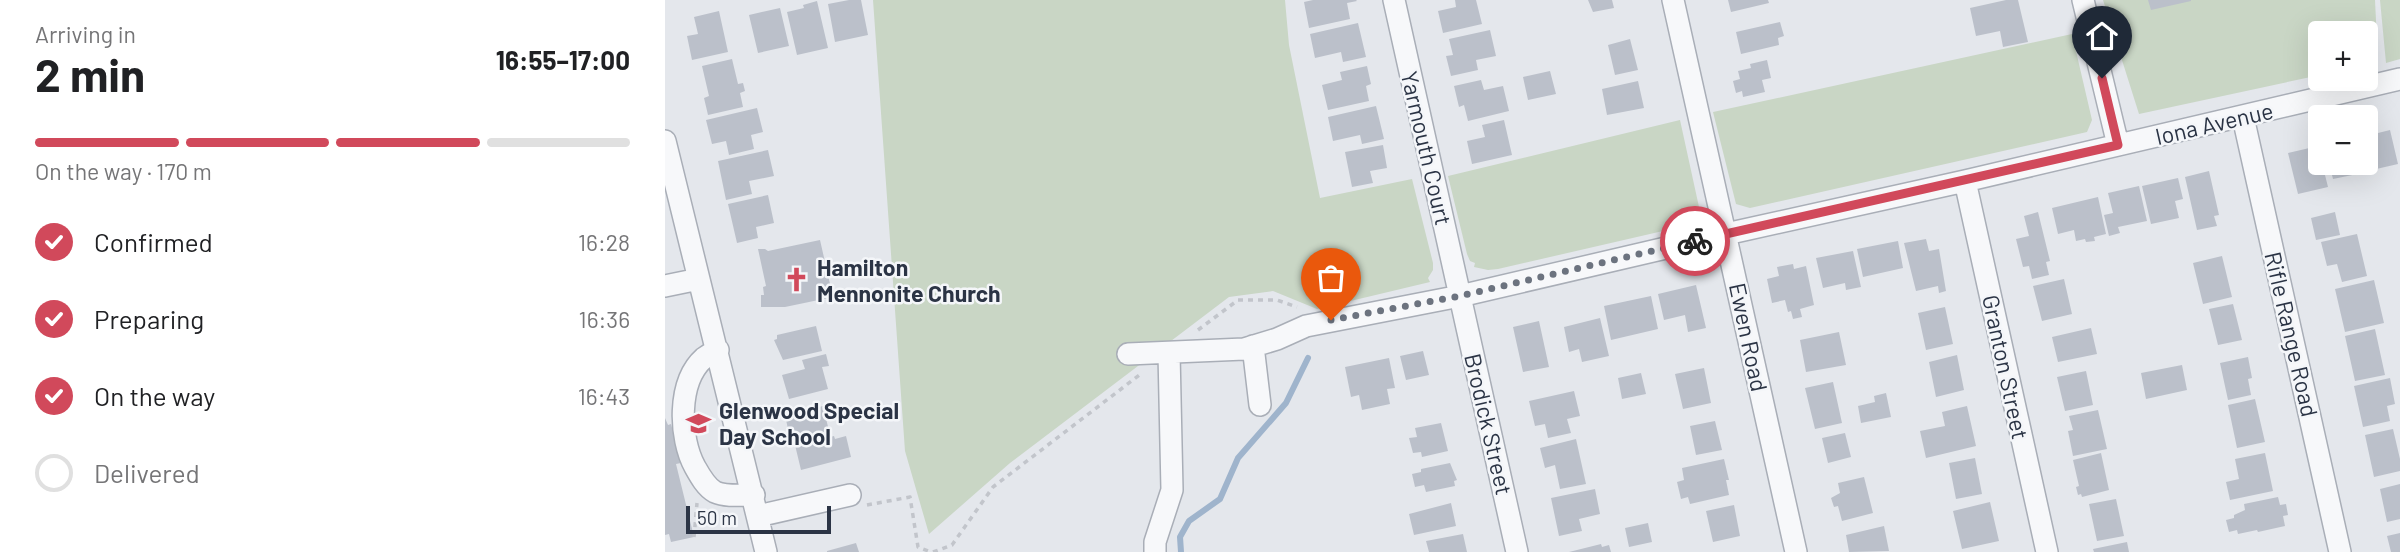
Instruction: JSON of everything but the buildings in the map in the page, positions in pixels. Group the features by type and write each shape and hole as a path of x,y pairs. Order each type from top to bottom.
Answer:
{"street":[{"name":"Yarmouth Court","path":"1394,0 1460,296"},
{"name":"Ewen Road","path":"1673,0 1796,552"},
{"path":"2083,0 2118,145"},
{"name":"Iona Avenue","path":"1128,354 1206,352 1253,346 1306,326 1331,320 1460,296 2400,79"},
{"name":"Rifle Range Road","path":"2243,117 2340,552"},
{"path":"665,141 766,552"},
{"name":"Granton Street","path":"1965,181 2047,552"},
{"path":"665,286 699,279"},
{"name":"Brodick Street","path":"1460,296 1517,552"},
{"path":"1253,346 1260,405"},
{"path":"718,350 702,360 689,382 683,409 684,432 690,457 702,480 714,492 756,505 850,495"},
{"path":"1155,552 1155,542 1172,490 1169,352"}],"path":[{"path":"850,495 859,506 910,497 918,547 932,552 952,545 993,487 1238,300 1277,300 1299,308"},
{"path":"694,537 694,517 702,480"}],"green space":[{"path":"873,0 1285,0 1289,45 1320,198 1412,179 1433,263 1433,270 1428,278 1430,282 1317,309 1273,291 1229,297 1010,463 929,534 905,451"},
{"path":"2103,0 2375,0 2376,21 2308,21 2308,78 2139,114"},
{"path":"2380,0 2400,0 2400,59 2386,63"},
{"path":"2072,34 2092,120 2087,132 1750,208 1736,204 1713,112"},
{"path":"1680,120 1699,207 1698,215 1688,222 1689,225 1498,269 1474,267 1475,263 1470,261 1467,254 1448,176"}],"waterway":[{"path":"1181,552 1180,537 1189,521 1220,499 1238,458 1286,403 1308,358"}],"way so far":[{"path":"1331,320 1460,296 1695,241"}],"place":[{"name":"Hamilton Mennonite Church","path":"797,280"},
{"name":"Glenwood Special Day School","path":"699,423"}],"route":[{"path":"1695,241 2118,145 2102,78"}]}
